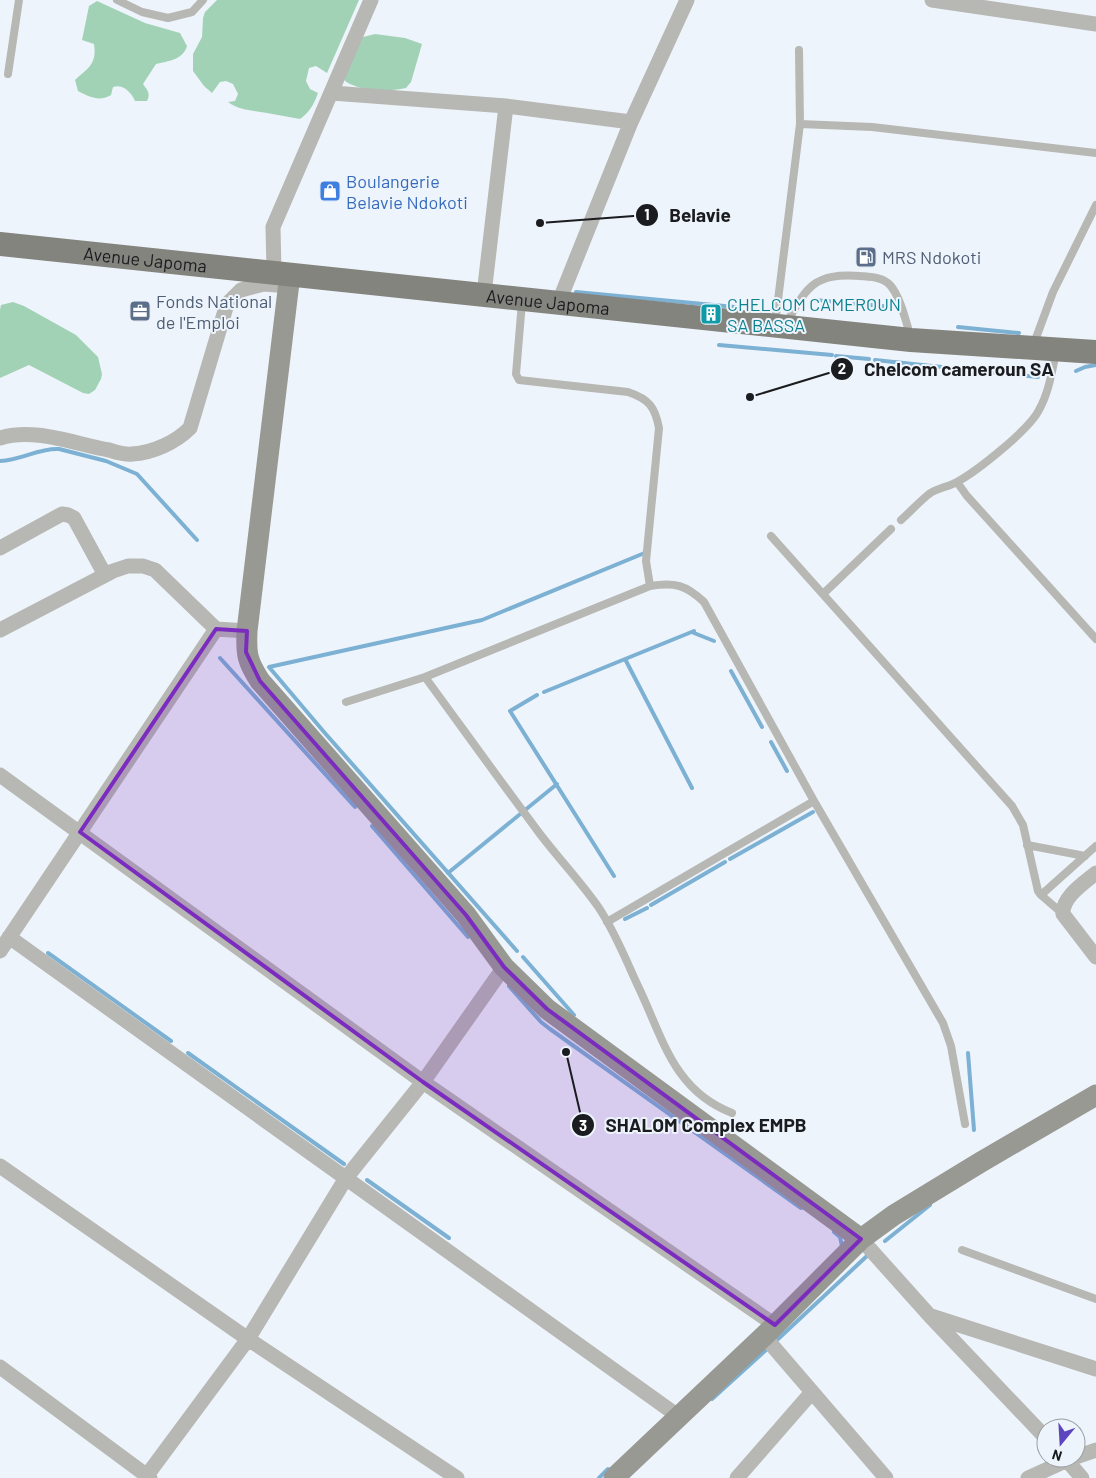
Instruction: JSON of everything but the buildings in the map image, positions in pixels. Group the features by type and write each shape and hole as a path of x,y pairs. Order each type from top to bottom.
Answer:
{"main road":[{"name":"Avenue Japoma","path":"0,244 284,277 484,294 558,304 911,340 1096,352"}],"street":[{"path":"371,0 273,227 284,277 247,631 246,652 251,668 260,681 466,916 504,967 547,1009 861,1239 930,1316 1036,1427"},
{"path":"558,304 631,122 687,0"},
{"path":"932,0 1096,24"},
{"path":"332,93 506,106 631,122"},
{"path":"484,294 506,106"},
{"path":"0,438 8,435 36,434 131,454 153,450 181,438 190,428 227,304 241,290 284,277"},
{"path":"0,548 62,514 68,515 74,518 105,575"},
{"path":"0,630 105,575 128,566 143,566 155,570 216,629 247,631"},
{"path":"0,951 216,629"},
{"path":"0,775 769,1331 812,1392 886,1478"},
{"path":"1096,873 1062,907 1063,914 1096,957"},
{"path":"9,937 678,1416"},
{"path":"0,1367 147,1477 248,1339 346,1178 423,1082 504,967"},
{"path":"614,1478 769,1331 861,1239 888,1219 966,1171 1096,1095"},
{"path":"0,1166 248,1339 457,1478"},
{"path":"930,1316 1096,1369"},
{"path":"738,1478 812,1392"},
{"path":"1028,1478 1049,1468"}],"lane":[{"path":"8,74 18,0"},
{"path":"117,0 142,12 168,18 192,12 203,0"},
{"path":"780,326 800,124 799,50"},
{"path":"800,124 872,127 1096,153"},
{"path":"1032,348 1053,292 1096,205"},
{"path":"780,326 810,286 829,276 864,276 879,279 889,285 905,317 911,340"},
{"path":"522,300 516,374 519,380 628,392 648,401 656,412 660,428 646,562 650,586"},
{"path":"901,520 928,495 970,474 1027,428 1039,410 1047,391 1056,350"},
{"path":"957,482 967,496 1096,639"},
{"path":"823,594 891,529"},
{"path":"771,536 1012,806 1023,825 1036,886 1041,895 1063,914"},
{"path":"346,702 425,678 650,586 678,585 693,592 704,602 814,801 943,1023 952,1046 965,1124"},
{"path":"425,678 540,834 598,907 652,1015 672,1062 682,1077 704,1099 718,1108 732,1113"},
{"path":"607,922 814,801"},
{"path":"1027,845 1085,856"},
{"path":"1041,895 1096,846"},
{"path":"962,1250 1096,1299"}],"highlighted area":[{"path":"216,629 247,631 246,652 260,681 466,915 504,967 547,1009 861,1239 775,1325 423,1082 80,832"}],"green space":[{"path":"217,0 359,0 327,73 316,66 309,68 306,81 310,89 318,93 311,108 300,119 237,107 228,102 235,101 238,94 233,84 226,81 220,82 212,93 193,71 193,54 202,37 205,12"},
{"path":"97,1 145,23 180,33 187,46 179,57 156,64 143,84 149,94 147,101 135,101 129,92 117,86 113,87 111,95 103,98 90,97 78,91 75,80 93,61 94,44 82,40 89,6"},
{"path":"375,34 405,38 422,44 411,82 406,88 374,90 351,85 345,81 344,76 363,37"},
{"path":"13,302 24,306 76,335 98,357 102,374 95,390 89,394 83,393 29,365 0,378 0,310 1,305"}],"waterway":[{"path":"576,292 735,307"},
{"path":"814,300 893,307"},
{"path":"958,327 1019,333"},
{"path":"719,345 832,355"},
{"path":"836,356 869,359"},
{"path":"875,360 1038,377"},
{"path":"1076,371 1096,365"},
{"path":"0,461 16,459 51,449 59,449 106,461 137,474 197,540"},
{"path":"517,951 269,667 482,620 647,552"},
{"path":"544,692 694,631"},
{"path":"694,633 714,641"},
{"path":"220,658 355,807"},
{"path":"625,659 692,788"},
{"path":"731,671 762,727"},
{"path":"537,695 510,711 614,876"},
{"path":"771,742 787,771"},
{"path":"448,873 557,784"},
{"path":"730,859 813,812"},
{"path":"372,826 468,937 467,930"},
{"path":"651,905 725,862"},
{"path":"625,919 647,908"},
{"path":"48,953 171,1041"},
{"path":"523,957 574,1015"},
{"path":"509,986 541,1022 550,1029 801,1208"},
{"path":"188,1053 344,1164"},
{"path":"968,1053 974,1130"},
{"path":"367,1180 449,1238"},
{"path":"885,1241 930,1205"},
{"path":"834,1232 840,1237 842,1246"},
{"path":"777,1340 868,1255"},
{"path":"712,1399 766,1350"},
{"path":"599,1478 608,1469"}],"place":[{"name":"Boulangerie Belavie Ndokoti","path":"330,191"},
{"name":"Belavie","path":"540,223"},
{"name":"MRS Ndokoti","path":"866,257"},
{"name":"Fonds National de l'Emploi","path":"140,311"},
{"name":"CHELCOM CAMEROUN SA BASSA","path":"711,314"},
{"name":"Chelcom cameroun SA","path":"750,397"},
{"name":"SHALOM Complex EMPB","path":"566,1052"}]}
